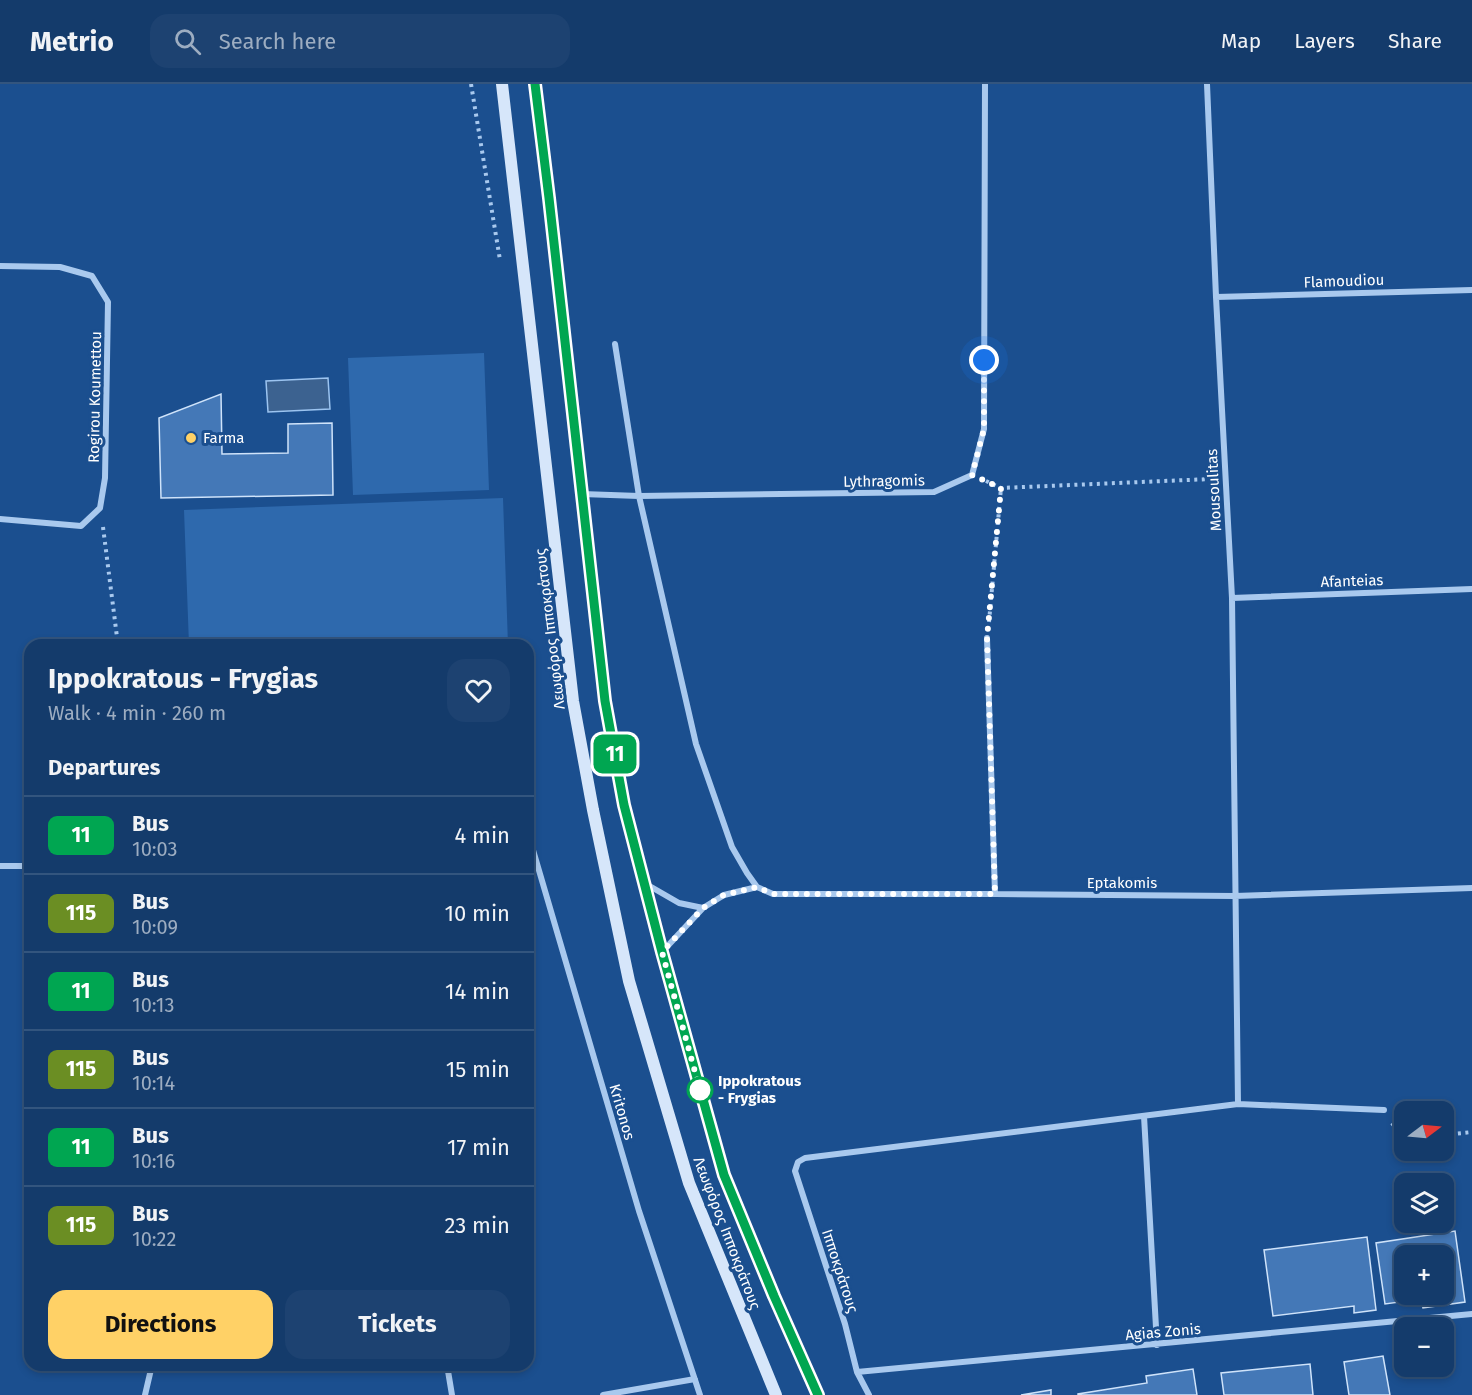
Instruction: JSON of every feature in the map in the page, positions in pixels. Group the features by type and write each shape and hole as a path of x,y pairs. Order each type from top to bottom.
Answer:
{"main road":[{"name":"Λεωφόρος Ιπποκράτους","path":"502,84 573,701 593,810 629,981 689,1183 776,1395"},
{"name":"Λεωφόρος Ιπποκράτους","path":"535,84 605,701 624,805 724,1175 818,1395"}],"street":[{"path":"972,475 984,429 986,84"},
{"name":"Mousoulitas","path":"1208,84 1216,297 1232,598 1238,1104"},
{"name":"Rogirou Koumettou","path":"0,266 60,267 92,276 108,302 105,478 100,508"},
{"name":"Flamoudiou","path":"1216,297 1472,290"},
{"path":"615,344 639,496 696,744 732,847 757,887 724,895 703,908 662,952"},
{"name":"Lythragomis","path":"582,494 639,496 934,492 972,475"},
{"path":"0,519 81,526 100,508"},
{"name":"Afanteias","path":"1232,598 1472,589"},
{"path":"987,638 995,894"},
{"name":"Kritonos","path":"534,853 639,1210 700,1395"},
{"path":"0,866 24,866"},
{"path":"644,883 679,903 703,908"},
{"name":"Eptakomis","path":"757,887 773,894 1235,896 1472,888"},
{"path":"1157,1345 1144,1116 1238,1104 1384,1110"},
{"name":"Ιπποκράτους","path":"868,1395 857,1372 845,1324 795,1171 798,1162 805,1158 1144,1116"},
{"name":"Agias Zonis","path":"857,1372 1472,1314"},
{"path":"145,1395 151,1371"},
{"path":"448,1371 452,1395"},
{"path":"603,1395 695,1378"}],"path":[{"path":"972,475 1001,488 1226,478"},
{"path":"987,638 1001,488"},
{"path":"100,508 116,639"},
{"path":"1454,1134 1472,1132"}],"shaded area":[{"path":"484,353 489,490 353,495 348,358"},
{"path":"328,378 330,409 268,412 266,381"},
{"path":"503,498 508,639 189,639 184,510"}],"building":[{"name":"Farma","path":"221,394 222,454 288,453 288,424 332,423 333,495 161,498 159,418"},
{"path":"1455,1231 1465,1302 1454,1304 1454,1245 1394,1245 1394,1303 1385,1304 1376,1243 1454,1233"},
{"path":"1367,1237 1376,1310 1354,1313 1354,1306 1273,1316 1264,1250"},
{"path":"1422,1305 1444,1305 1423,1308"},
{"path":"1383,1356 1390,1395 1349,1395 1344,1362"},
{"path":"1310,1364 1313,1395 1224,1395 1221,1373"},
{"path":"1193,1369 1197,1395 1078,1395 1147,1383 1146,1376"},
{"path":"1051,1390 1051,1395 1021,1395"}],"bus line":[{"name":"11","path":"535,84 605,701 624,805 724,1175 818,1395"}],"place":[{"name":"Farma","path":"191,438"},
{"name":"Ippokratous - Frygias","path":"700,1090"}],"route":[{"path":"700,1090 662,952 703,908 724,895 757,887 773,894 995,894 987,638 1001,488 972,475 984,429 984,360"}]}
